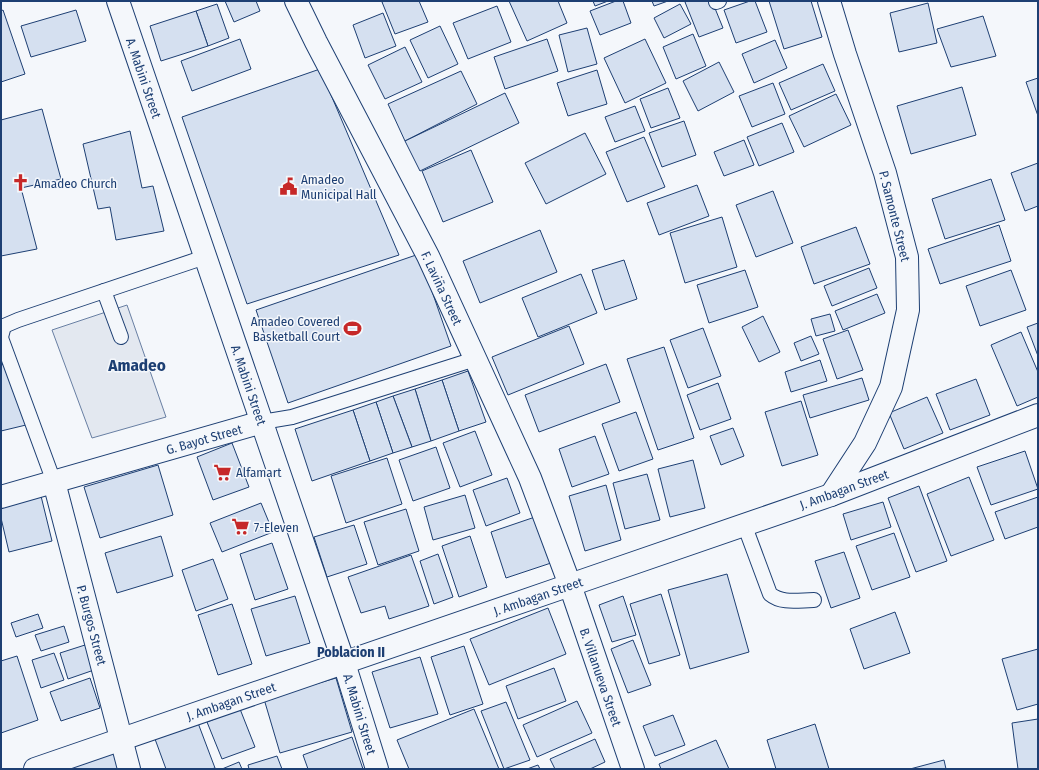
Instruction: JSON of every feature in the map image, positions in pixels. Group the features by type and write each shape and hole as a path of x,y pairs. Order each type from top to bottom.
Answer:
{"street":[{"name":"A. Mabini Street","path":"118,1 344,662 377,769"},
{"name":"F. Laviña Street","path":"296,1 322,55 428,256 530,478 570,584"},
{"name":"P. Samonte Street","path":"829,1 844,54 885,173 907,257 908,310 891,387 865,443 831,495"},
{"name":"J. Ambagan Street","path":"35,769 831,495 1038,415"},
{"name":"G. Bayot Street","path":"1,497 262,422"},
{"name":"P. Burgos Street","path":"54,482 129,769"},
{"name":"B. Villanueva Street","path":"570,584 633,769"}],"lane":[{"path":"54,482 1,337 4,326 205,258"},
{"path":"104,291 121,337"},
{"name":"G. Bayot Street","path":"262,422 292,417 476,359"},
{"path":"744,524 770,594 774,598 786,601 814,600"}],"shaded area":[{"path":"127,305 166,417 92,438 52,330"}],"building":[{"path":"225,1 256,1 260,11 234,22"},
{"path":"419,1 428,22 395,34 382,2"},
{"path":"509,1 558,1 567,23 527,41"},
{"path":"593,1 608,1 595,6"},
{"path":"616,1 623,1 631,23 600,35 590,11"},
{"path":"652,1 668,1 654,6"},
{"path":"712,1 723,28 699,37 685,2"},
{"path":"750,1 755,1 767,32 736,43 724,10"},
{"path":"769,1 811,1 822,37 784,49"},
{"path":"928,3 937,43 899,52 890,13"},
{"path":"217,4 229,38 208,46 196,11"},
{"path":"680,4 691,24 664,38 654,18"},
{"path":"497,6 511,42 468,59 453,23"},
{"path":"3,10 25,74 1,82 1,11"},
{"path":"76,10 86,41 31,57 21,26"},
{"path":"196,11 208,46 161,61 150,26"},
{"path":"383,13 396,46 365,58 353,25"},
{"path":"983,16 996,56 951,67 937,29"},
{"path":"440,26 458,64 428,78 410,40"},
{"path":"587,28 597,64 568,72 559,35"},
{"path":"693,34 706,66 676,79 663,47"},
{"path":"240,39 251,69 192,91 181,61"},
{"path":"547,39 558,71 505,89 494,57"},
{"path":"645,39 666,83 625,103 604,58"},
{"path":"775,40 787,68 754,83 742,54"},
{"path":"405,47 422,82 385,99 368,65"},
{"path":"719,62 734,92 698,111 683,81"},
{"path":"823,64 835,91 791,110 779,83"},
{"name":"Amadeo Municipal Hall","path":"320,69 399,255 247,304 182,117"},
{"path":"597,70 607,104 568,116 557,83"},
{"path":"461,71 477,104 405,141 388,104"},
{"path":"1038,78 1038,116 1026,82"},
{"path":"773,83 785,114 752,127 739,96"},
{"path":"962,87 976,135 911,154 897,106"},
{"path":"668,88 680,118 651,128 640,99"},
{"path":"505,93 519,123 420,171 405,141"},
{"path":"836,94 851,125 804,147 789,116"},
{"path":"635,106 645,131 615,142 605,117"},
{"name":"Amadeo Church","path":"42,109 61,179 21,188 37,249 1,256 1,120"},
{"path":"684,121 696,155 662,167 649,133"},
{"path":"782,123 794,152 759,166 747,137"},
{"path":"130,131 142,188 153,186 164,231 116,240 110,207 98,209 83,144"},
{"path":"585,133 606,174 546,204 525,163"},
{"path":"644,137 665,187 627,202 606,152"},
{"path":"744,140 754,165 724,176 714,152"},
{"path":"471,150 493,202 443,222 422,171"},
{"path":"1038,163 1038,206 1025,211 1011,173"},
{"path":"991,179 1005,220 945,239 932,199"},
{"path":"697,185 709,216 659,235 647,203"},
{"path":"773,191 793,243 756,257 736,205"},
{"path":"722,217 737,267 685,283 670,233"},
{"path":"999,225 1011,261 940,284 928,249"},
{"path":"856,227 870,264 814,284 801,247"},
{"path":"540,230 557,272 480,303 463,261"},
{"name":"Amadeo Covered Basketball Court","path":"419,254 451,346 288,403 256,310"},
{"path":"624,260 637,299 605,310 592,270"},
{"path":"869,268 877,288 832,306 824,286"},
{"path":"745,270 758,307 709,323 697,285"},
{"path":"1011,270 1026,310 980,326 966,286"},
{"path":"581,274 597,313 538,337 522,298"},
{"path":"877,294 885,313 843,330 835,311"},
{"path":"830,314 835,331 816,336 811,319"},
{"path":"763,316 780,352 759,362 742,327"},
{"path":"1038,323 1038,356 1027,327"},
{"path":"569,326 584,364 508,395 492,357"},
{"path":"703,328 721,376 688,388 670,340"},
{"path":"848,330 863,370 837,379 823,339"},
{"path":"1021,332 1038,372 1038,397 1017,406 991,345"},
{"path":"811,336 819,354 801,361 794,343"},
{"path":"664,347 694,438 658,450 627,359"},
{"path":"820,360 827,381 791,392 785,372"},
{"path":"9,363 26,425 1,431 1,365"},
{"path":"606,364 620,402 539,432 525,395"},
{"path":"468,371 486,422 459,431 442,380"},
{"path":"862,378 869,400 810,418 803,395"},
{"path":"976,379 990,415 950,430 936,394"},
{"path":"442,380 459,431 431,441 415,389"},
{"path":"718,383 731,419 700,430 687,395"},
{"path":"415,389 431,441 412,447 393,396"},
{"path":"393,396 412,447 393,453 376,402"},
{"path":"927,397 943,433 904,449 889,413"},
{"path":"801,401 818,455 782,466 765,412"},
{"path":"376,402 393,453 370,461 353,410"},
{"path":"353,410 370,461 312,481 295,429"},
{"path":"636,412 653,459 619,471 602,424"},
{"path":"733,428 744,456 721,465 710,436"},
{"path":"475,431 492,475 460,487 443,443"},
{"path":"595,436 609,474 572,487 559,449"},
{"name":"Alfamart","path":"232,443 249,487 213,500 197,457"},
{"path":"436,447 450,488 413,501 399,460"},
{"path":"1025,451 1038,489 991,505 977,467"},
{"path":"387,458 402,504 346,523 331,476"},
{"path":"693,460 705,508 670,517 658,469"},
{"path":"158,465 173,515 100,538 84,487"},
{"path":"647,474 660,520 625,529 613,483"},
{"path":"969,477 994,540 951,556 927,494"},
{"path":"507,478 520,513 486,526 473,490"},
{"path":"606,485 621,540 585,551 569,496"},
{"path":"919,486 947,561 916,572 888,498"},
{"path":"465,495 475,528 433,540 424,507"},
{"path":"41,496 52,541 9,552 1,518 1,506"},
{"path":"1038,497 1038,527 1005,539 995,512"},
{"path":"883,502 891,527 851,540 843,514"},
{"name":"7-Eleven","path":"261,503 273,532 222,552 210,523"},
{"path":"406,509 419,551 378,565 364,522"},
{"path":"535,517 551,563 506,578 491,532"},
{"path":"354,525 367,564 327,577 314,537"},
{"path":"894,533 910,577 872,590 856,546"},
{"path":"161,536 173,576 117,593 105,553"},
{"path":"470,536 487,587 459,597 442,546"},
{"path":"272,543 288,589 255,600 240,554"},
{"path":"844,552 860,598 831,608 815,561"},
{"path":"438,554 453,597 434,604 420,561"},
{"path":"411,555 429,606 389,619 385,606 361,613 348,577"},
{"path":"213,559 228,599 196,611 182,570"},
{"path":"727,574 749,652 690,669 668,590"},
{"path":"661,594 680,655 649,664 630,604"},
{"path":"295,596 310,643 266,656 251,609"},
{"path":"623,596 636,635 612,642 599,605"},
{"path":"232,604 252,664 218,675 198,615"},
{"path":"548,608 566,654 489,685 470,639"},
{"path":"895,612 910,653 864,669 850,629"},
{"path":"38,614 43,628 16,637 11,623"},
{"path":"64,626 69,642 41,651 35,635"},
{"path":"633,640 651,685 628,693 611,649"},
{"path":"85,645 94,670 68,679 60,653"},
{"path":"464,646 483,704 450,715 431,657"},
{"path":"1038,649 1038,704 1017,710 1002,659"},
{"path":"54,653 64,680 41,688 32,660"},
{"path":"17,656 38,720 1,733 1,661"},
{"path":"420,657 438,714 390,728 372,672"},
{"path":"554,668 566,701 518,719 506,686"},
{"path":"90,678 100,708 61,721 50,692"},
{"path":"336,678 352,732 280,753 264,699"},
{"path":"577,701 592,733 537,757 523,725"},
{"path":"506,702 530,760 504,769 481,711"},
{"path":"240,709 255,747 222,759 207,722"},
{"path":"474,709 499,769 409,769 397,740"},
{"path":"673,715 685,745 655,756 643,726"},
{"path":"1038,719 1038,769 1018,769 1012,723"},
{"path":"198,723 215,768 166,769 155,739"},
{"path":"815,724 829,769 776,769 767,740"},
{"path":"352,737 363,769 308,769 303,755"},
{"path":"595,739 605,762 590,769 555,769 550,759"},
{"path":"716,740 729,769 661,769 659,764"},
{"path":"117,743 127,769 72,769 69,761"},
{"path":"277,756 282,769 249,769 248,765"},
{"path":"944,760 946,769 910,769"},
{"path":"239,762 242,769 222,769"},
{"path":"538,765 540,769 527,769"}],"place":[{"name":"Amadeo Church","path":"21,183"},
{"name":"Amadeo Municipal Hall","path":"288,186"},
{"name":"Amadeo Covered Basketball Court","path":"353,328"},
{"name":"Alfamart","path":"223,472"},
{"name":"7-Eleven","path":"241,527"}],"district":[{"name":"Amadeo","path":"137,365"},
{"name":"Poblacion II","path":"351,652"}]}
